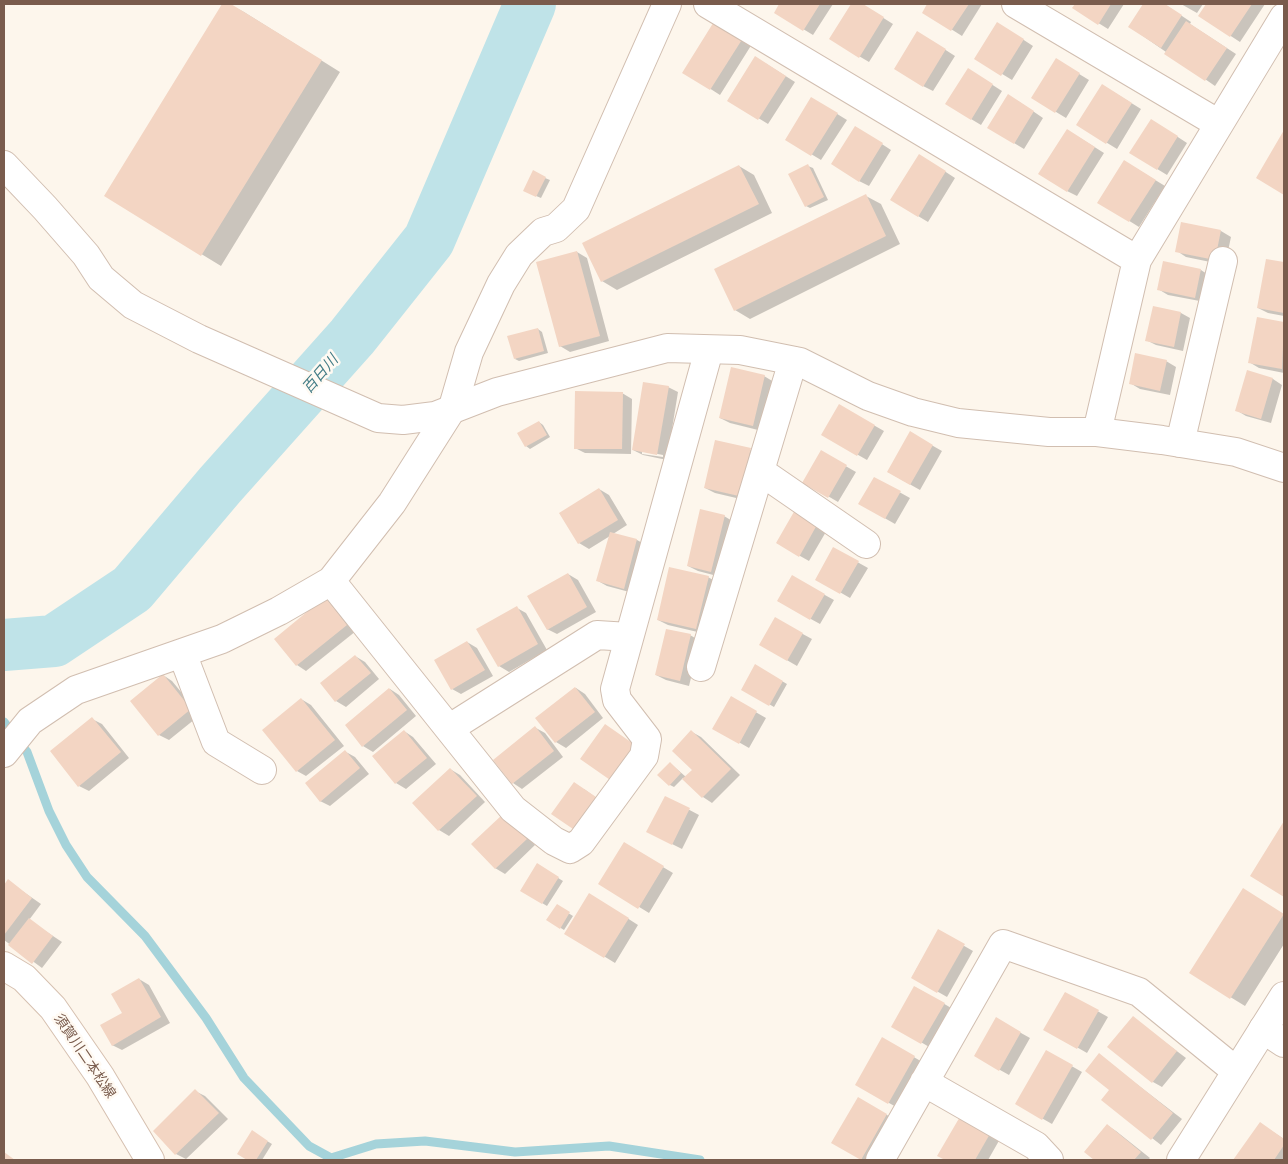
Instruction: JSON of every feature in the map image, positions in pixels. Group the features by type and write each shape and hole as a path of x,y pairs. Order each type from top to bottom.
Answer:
{"street":[{"path":"5,751 30,721 76,690 222,639 279,611 331,582 392,503 453,407 469,352 501,284 519,255 543,232 556,228 576,209 667,4"},
{"path":"708,4 1137,260"},
{"path":"1016,4 1219,124"},
{"path":"1097,432 1137,260 1284,17"},
{"path":"4,164 86,255 101,278 133,305 264,369 378,418 403,420 435,416 453,407 497,392 667,348 740,350 800,362 868,396 958,423 1049,432 1097,432 1180,443 1236,452 1284,468"},
{"path":"1180,443 1223,261"},
{"path":"331,582 513,808 554,841 570,849 581,842 644,756 647,739 617,700 615,689 709,350"},
{"path":"701,667 793,361"},
{"path":"760,471 866,544"},
{"path":"450,728 597,635 629,637"},
{"path":"182,653 216,742 262,770"},
{"path":"880,1160 1003,944 1139,992 1236,1071"},
{"name":"須賀川二本松線","path":"4,966 24,978 53,1008 100,1076 150,1160"},
{"path":"1181,1160 1236,1071 1274,1036 1284,996"},
{"path":"924,1082 1036,1146 1049,1160"}],"building":[{"path":"222,4 231,4 322,60 201,256 104,196"},
{"path":"779,4 820,4 803,31 774,13"},
{"path":"851,4 863,4 884,17 859,58 829,39"},
{"path":"927,4 969,4 951,31 922,13"},
{"path":"1075,4 1111,4 1098,25 1072,8"},
{"path":"1143,4 1165,4 1182,15 1161,48 1128,27"},
{"path":"1206,4 1252,4 1230,37 1198,16"},
{"path":"715,20 743,38 710,90 682,73"},
{"path":"1186,21 1227,48 1205,81 1164,54"},
{"path":"997,22 1024,39 1001,76 974,59"},
{"path":"917,31 946,49 923,87 894,69"},
{"path":"755,56 786,76 758,120 727,101"},
{"path":"1056,58 1080,73 1055,113 1031,98"},
{"path":"968,68 993,84 971,120 945,104"},
{"path":"1102,84 1132,103 1106,144 1076,125"},
{"path":"1008,94 1034,111 1014,144 987,128"},
{"path":"811,97 838,113 811,156 785,140"},
{"path":"1151,119 1178,136 1157,170 1129,153"},
{"path":"855,126 883,143 859,182 831,164"},
{"path":"1067,129 1095,147 1067,192 1038,174"},
{"path":"1284,130 1284,195 1256,178"},
{"path":"919,154 946,171 918,217 890,200"},
{"path":"1124,160 1156,180 1129,222 1097,203"},
{"path":"808,164 824,197 805,207 788,174"},
{"path":"739,165 759,204 601,282 582,243"},
{"path":"533,170 546,177 536,197 523,191"},
{"path":"866,194 886,236 734,311 714,269"},
{"path":"1181,222 1221,230 1215,260 1175,252"},
{"path":"577,251 600,336 559,347 536,262"},
{"path":"1266,259 1284,262 1284,313 1257,308"},
{"path":"1163,261 1201,269 1195,298 1157,290"},
{"path":"1153,306 1181,312 1174,347 1145,341"},
{"path":"1257,317 1284,322 1282,369 1248,363"},
{"path":"538,328 544,351 514,359 507,336"},
{"path":"1135,353 1167,360 1160,391 1129,384"},
{"path":"731,367 765,375 753,426 719,418"},
{"path":"1247,370 1273,378 1261,419 1235,411"},
{"path":"643,382 669,386 657,455 632,450"},
{"path":"575,391 623,392 622,449 574,449"},
{"path":"839,404 875,425 857,456 821,435"},
{"path":"539,421 547,435 525,447 517,433"},
{"path":"910,431 933,445 910,485 887,472"},
{"path":"715,440 751,448 739,496 704,488"},
{"path":"821,450 847,465 828,498 802,483"},
{"path":"874,477 901,491 885,519 858,504"},
{"path":"599,488 618,520 578,544 559,513"},
{"path":"700,509 725,515 711,572 687,566"},
{"path":"795,510 818,523 799,557 776,543"},
{"path":"610,532 637,539 624,589 596,581"},
{"path":"833,547 859,561 840,594 815,580"},
{"path":"669,567 709,576 696,629 657,620"},
{"path":"568,573 587,607 547,630 527,596"},
{"path":"792,575 825,594 810,620 777,601"},
{"path":"325,597 347,625 296,666 274,639"},
{"path":"517,606 538,644 498,667 476,629"},
{"path":"775,617 803,633 787,661 759,645"},
{"path":"666,629 691,634 680,681 655,675"},
{"path":"467,641 485,670 451,690 434,660"},
{"path":"355,655 371,673 335,702 320,683"},
{"path":"755,664 783,681 769,706 741,690"},
{"path":"163,674 191,709 158,736 130,701"},
{"path":"575,687 595,712 555,743 535,718"},
{"path":"389,688 407,710 362,747 345,725"},
{"path":"731,696 757,711 739,744 712,729"},
{"path":"301,698 335,740 296,772 262,730"},
{"path":"92,717 121,752 78,787 50,751"},
{"path":"605,724 638,747 613,782 580,759"},
{"path":"535,726 554,751 512,784 493,760"},
{"path":"404,730 427,758 395,784 372,756"},
{"path":"691,730 731,769 702,798 682,779 692,770 672,751"},
{"path":"345,750 360,768 320,802 305,783"},
{"path":"670,762 681,773 669,786 657,775"},
{"path":"450,768 477,796 438,831 412,803"},
{"path":"574,782 596,797 573,829 551,814"},
{"path":"665,796 690,808 672,845 646,832"},
{"path":"503,814 527,839 495,869 471,844"},
{"path":"1284,821 1284,897 1250,876"},
{"path":"624,842 664,866 638,909 598,884"},
{"path":"537,863 559,877 542,904 520,891"},
{"path":"8,879 32,898 4,935 4,885"},
{"path":"1243,888 1284,914 1230,999 1189,973"},
{"path":"589,893 629,918 604,958 564,934"},
{"path":"557,904 570,912 560,929 546,920"},
{"path":"29,918 53,936 32,964 8,945"},
{"path":"938,929 965,944 937,993 911,978"},
{"path":"139,978 161,1017 112,1046 100,1025 122,1013 111,994"},
{"path":"914,986 945,1003 921,1044 891,1027"},
{"path":"1065,992 1099,1010 1077,1049 1043,1030"},
{"path":"1133,1016 1177,1051 1152,1083 1107,1047"},
{"path":"996,1017 1021,1032 999,1071 974,1056"},
{"path":"882,1037 915,1056 888,1104 855,1085"},
{"path":"1046,1050 1073,1065 1042,1120 1015,1104"},
{"path":"1099,1053 1173,1113 1151,1140 1101,1100 1109,1090 1085,1071"},
{"path":"195,1089 219,1113 175,1155 153,1131"},
{"path":"858,1097 887,1114 861,1160 831,1143"},
{"path":"961,1115 991,1132 975,1160 945,1160 937,1156"},
{"path":"1260,1122 1284,1139 1284,1145 1274,1160 1233,1160"},
{"path":"1107,1124 1141,1152 1134,1160 1094,1160 1084,1152"},
{"path":"252,1130 268,1141 256,1160 247,1160 237,1154"},
{"path":"4,1152 15,1160 4,1160"}],"waterway":[{"name":"百日川","path":"4,645 54,641 132,589 220,485 352,337 429,240 530,4"},
{"path":"4,722 27,752 49,811 66,845 87,877 145,936 206,1018 244,1078 309,1146 331,1158 376,1144 425,1141 515,1152 609,1146 700,1160"}]}
